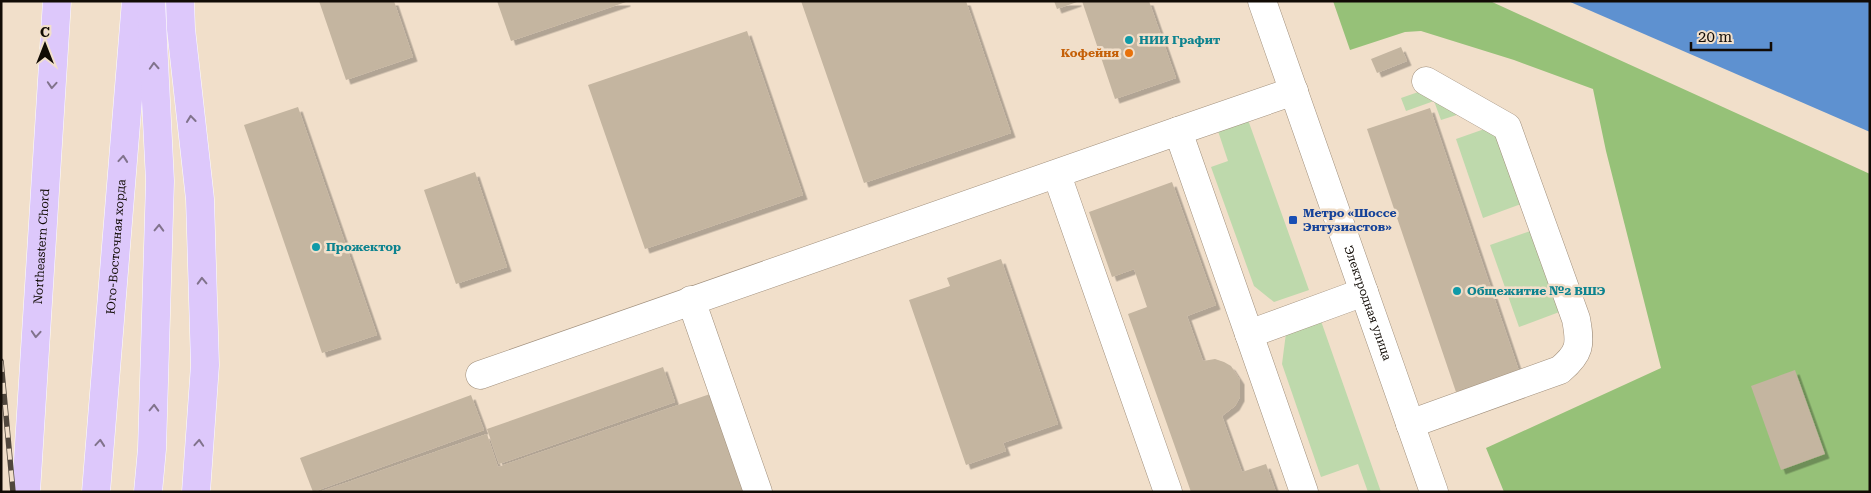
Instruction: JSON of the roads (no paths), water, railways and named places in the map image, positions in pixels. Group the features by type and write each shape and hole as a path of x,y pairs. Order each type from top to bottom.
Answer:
{"main road":[{"name":"Northeastern Chord","path":"26,492 57,1"},
{"name":"Юго-Восточная хорда","path":"96,492 136,1"},
{"path":"148,492 152,449 160,181 151,1"},
{"path":"180,1 181,29 200,209 205,365 196,492"}],"street":[{"name":"Электродная улица","path":"1262,1 1434,492"},
{"path":"1410,424 1560,370 1572,360 1578,350 1579,337 1576,319 1507,127 1426,81"},
{"path":"480,375 1294,91"},
{"path":"1178,131 1304,492"},
{"path":"1057,175 1168,492"},
{"path":"1250,334 1364,292"},
{"path":"691,300 758,492"}],"water":[{"path":"1568,1 1870,1 1870,132"}],"railway":[{"path":"1,361 13,492"}],"place":[{"name":"НИИ Графит","path":"1129,40"},
{"name":"Кофейня","path":"1129,53"},
{"name":"Метро «Шоссе Энтузиастов»","path":"1293,220"},
{"name":"Прожектор","path":"316,247"},
{"name":"Общежитие №2 ВШЭ","path":"1457,291"}]}
